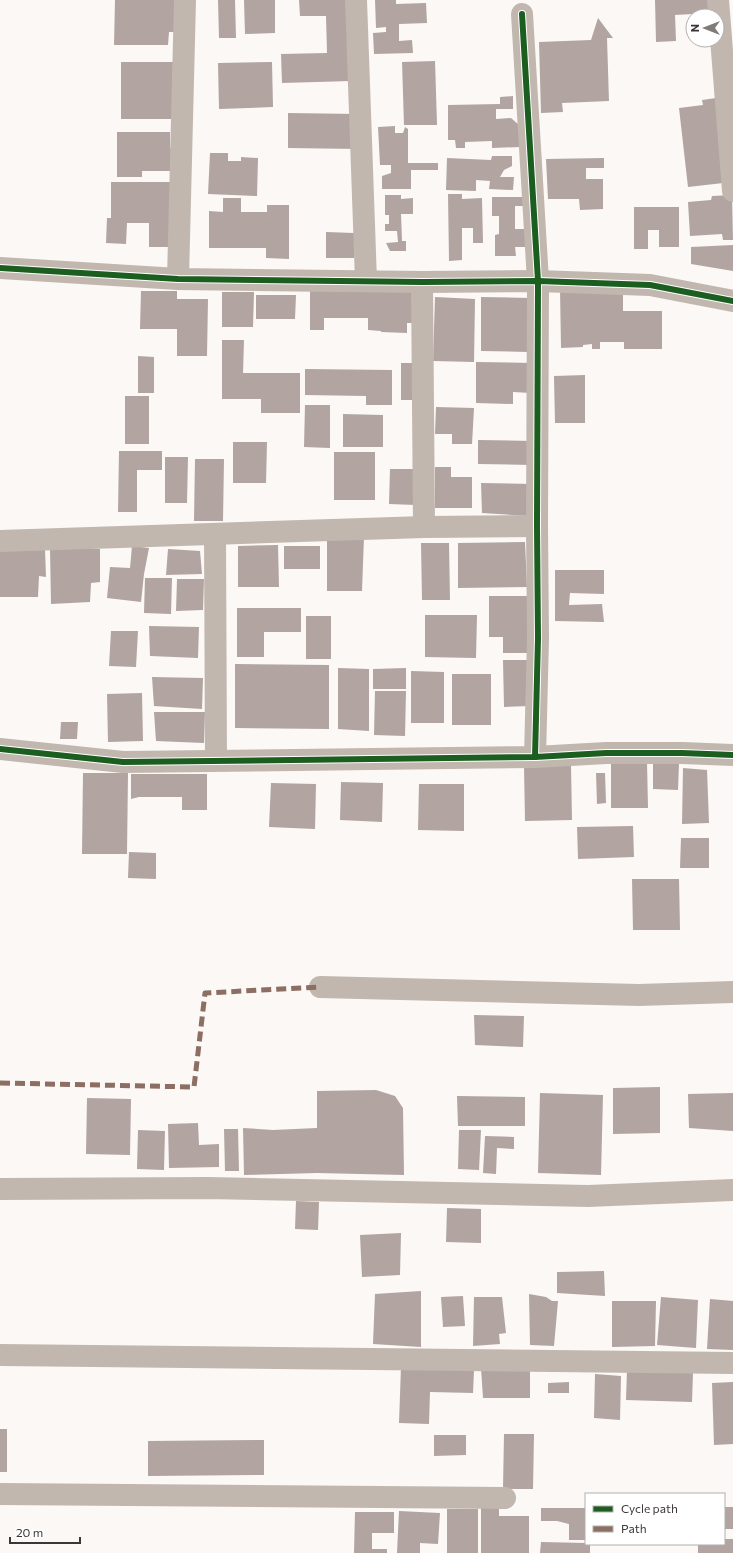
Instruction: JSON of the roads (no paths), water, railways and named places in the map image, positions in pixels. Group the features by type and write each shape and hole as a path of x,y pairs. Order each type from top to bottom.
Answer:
{"street":[{"path":"178,279 185,0"},
{"path":"356,0 366,281"},
{"path":"718,0 733,191"},
{"path":"522,14 538,281 538,638 535,757"},
{"path":"0,268 178,279 422,282 538,281 650,285 733,301"},
{"path":"422,282 424,527"},
{"path":"0,541 424,527 537,526"},
{"path":"216,534 216,760"},
{"path":"0,749 123,762 535,757 606,753 733,755"},
{"path":"320,987 639,995 733,992"},
{"path":"0,1189 208,1188 588,1196 733,1190"},
{"path":"0,1355 733,1363"},
{"path":"0,1494 505,1498"}]}
